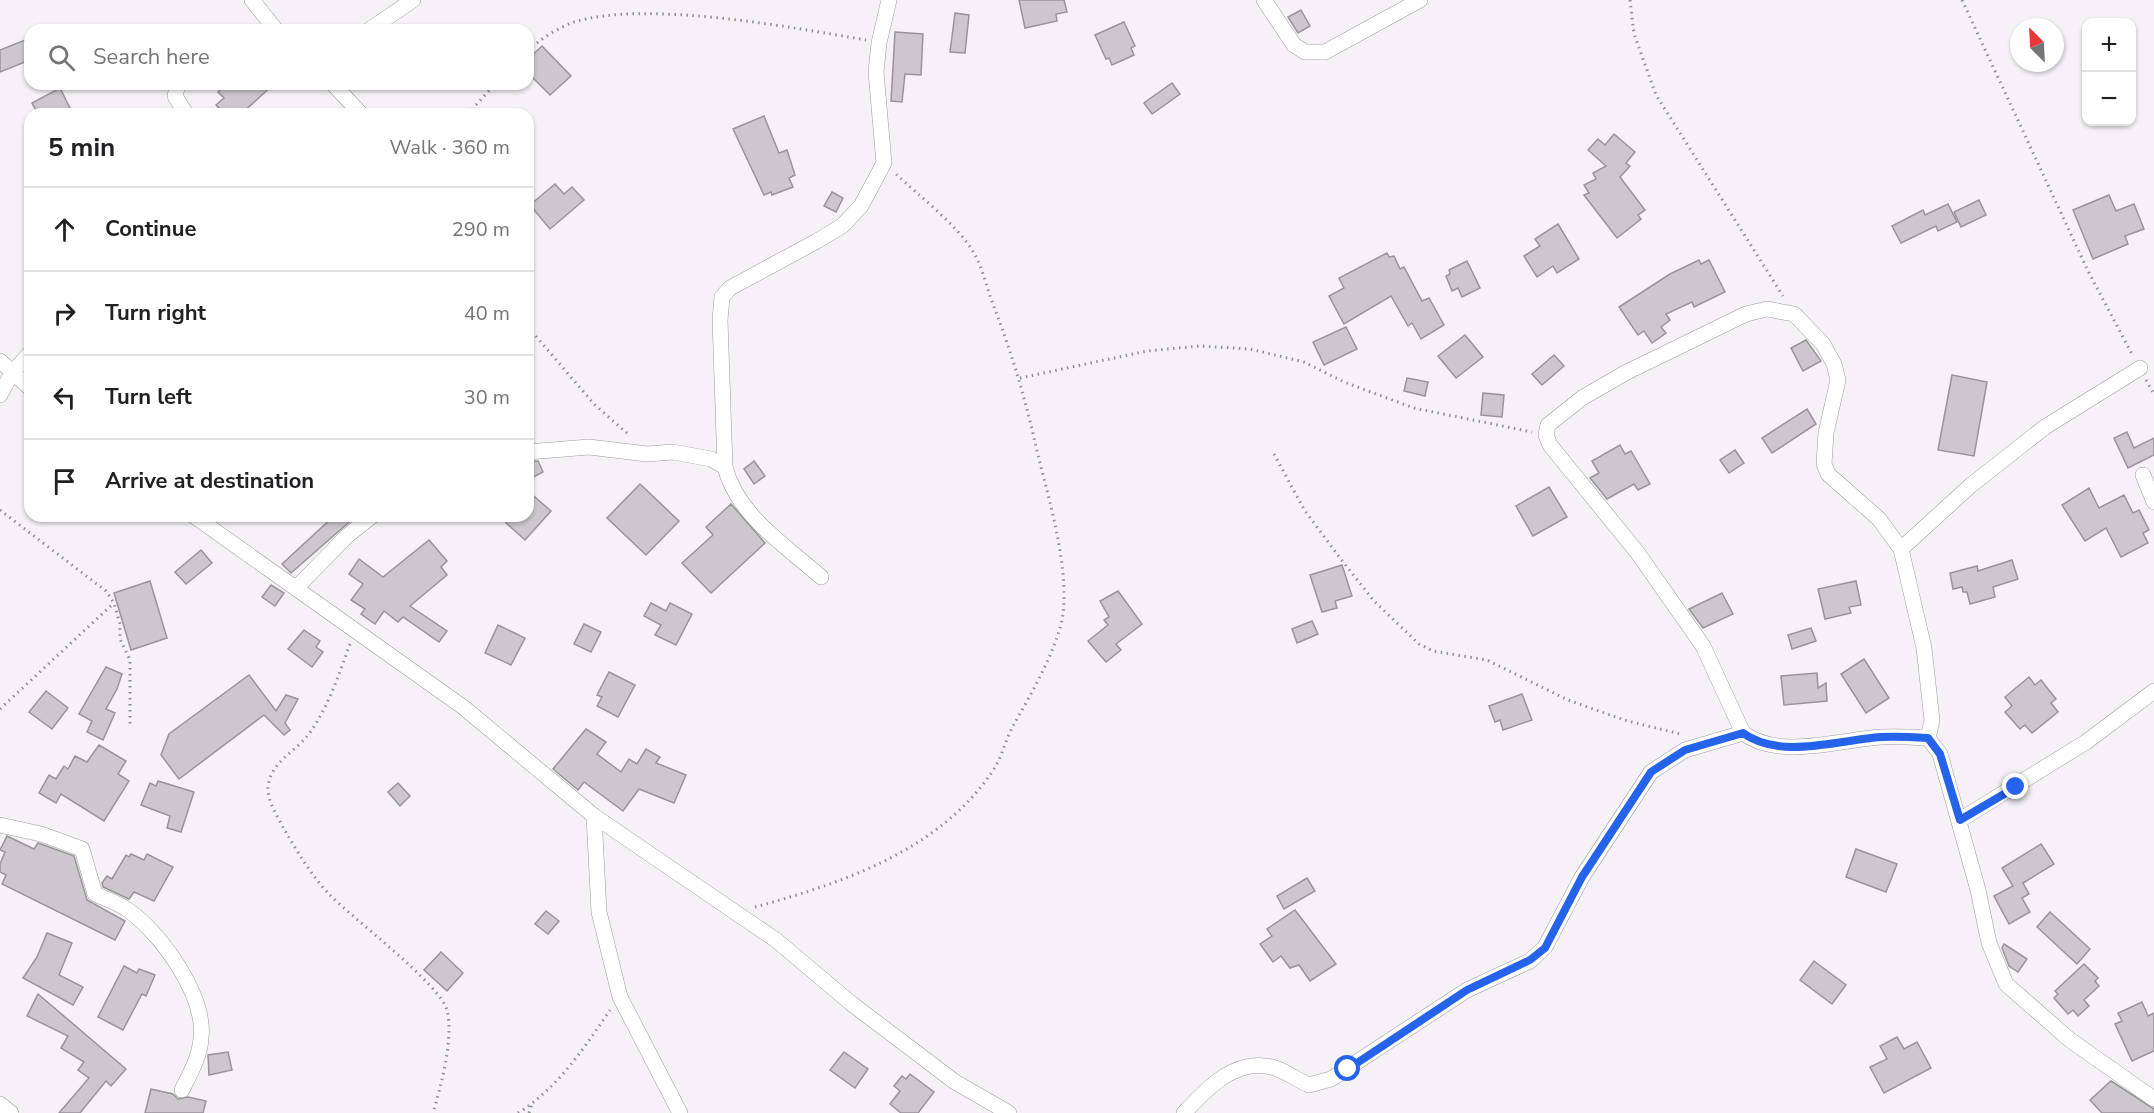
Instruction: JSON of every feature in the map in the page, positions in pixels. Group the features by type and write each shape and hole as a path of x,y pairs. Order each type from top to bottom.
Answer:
{"street":[{"path":"252,0 269,24"},
{"path":"378,24 413,0"},
{"path":"821,577 746,509 729,481 725,466 720,330 722,297 730,288 842,226 861,206 884,163 876,72 879,43 889,0"},
{"path":"1264,0 1294,45 1305,52 1325,52 1420,0"},
{"path":"176,90 175,96 182,108"},
{"path":"339,90 355,108"},
{"path":"1928,738 1883,736 1773,747 1754,741 1743,733 1703,645 1637,552 1550,445 1546,435 1548,425 1555,417 1582,398 1671,349 1746,314 1767,309 1794,314 1823,344 1834,364 1838,380 1824,453 1828,474 1879,519 1901,549 1924,648 1932,720 1928,738 1940,754 1960,820 1989,943 2006,984 2070,1040 2154,1100"},
{"path":"0,395 12,373 24,360"},
{"path":"0,362 24,383"},
{"path":"1901,549 1970,486 2045,427 2140,368"},
{"path":"534,452 589,447 647,454 673,452 711,459 725,466"},
{"path":"2143,475 2154,502"},
{"path":"215,522 296,588 463,707 594,816 785,947 852,1004 946,1076 1009,1113"},
{"path":"296,588 347,536 364,522"},
{"path":"1960,820 2086,742 2154,691"},
{"path":"1184,1113 1212,1083 1252,1066 1275,1068 1309,1085 1330,1079 1467,990 1530,960 1545,948 1582,877 1651,772 1685,750 1743,733"},
{"path":"594,816 599,912 620,997 680,1113"},
{"path":"0,825 41,834 82,849 95,894 128,909 159,937 180,970 200,1022 201,1038 182,1090"},
{"path":"0,1104 11,1113"}],"path":[{"path":"1630,0 1634,34 1656,95 1794,314"},
{"path":"1962,0 2088,271 2154,394"},
{"path":"534,45 574,22 622,13 695,15 794,28 879,43"},
{"path":"473,108 490,90"},
{"path":"736,913 806,893 860,873 922,840 944,825 972,798 995,767 1012,728 1044,668 1063,615 1062,567 1020,378 974,253 948,223 884,163"},
{"path":"534,334 594,404 636,441 647,454"},
{"path":"1020,378 1147,351 1200,346 1250,349 1304,362 1344,382 1414,408 1546,435"},
{"path":"1274,454 1305,511 1340,558 1374,601 1419,644 1433,651 1487,660 1568,700 1624,720 1708,742"},
{"path":"0,510 95,580 114,603 120,624 120,639 130,660 130,727"},
{"path":"0,709 114,603"},
{"path":"355,631 331,697 310,733 273,768 268,789 270,801 296,850 326,892 438,993 444,1003 447,1012 447,1033 443,1081 433,1113"},
{"path":"518,1113 532,1104 572,1065 620,997"},
{"path":"529,1113 532,1104"}],"building":[{"path":"1019,0 1064,0 1067,12 1056,14 1057,21 1025,28"},
{"path":"1301,10 1310,26 1298,33 1288,17"},
{"path":"955,13 969,15 965,53 950,52"},
{"path":"1124,22 1135,46 1131,48 1134,55 1112,65 1109,58 1106,59 1095,35"},
{"path":"895,32 923,34 921,75 905,74 902,102 891,101"},
{"path":"24,40 24,62 0,72 0,50"},
{"path":"542,46 571,76 550,95 534,79 534,53"},
{"path":"1172,83 1180,94 1152,114 1144,103"},
{"path":"56,90 61,90 70,108 35,108 32,103"},
{"path":"220,90 267,90 248,108 219,108 216,105 224,98 218,92"},
{"path":"764,116 779,153 787,150 795,175 789,178 793,187 772,195 771,192 764,195 733,129"},
{"path":"1614,134 1635,152 1626,163 1630,166 1620,177 1645,210 1638,215 1641,219 1617,238 1584,195 1589,193 1584,185 1596,179 1593,173 1606,166 1588,150 1598,139 1605,145"},
{"path":"555,184 564,194 572,187 584,200 550,229 534,210 534,202"},
{"path":"832,192 843,198 836,212 824,206"},
{"path":"2109,195 2116,211 2134,204 2144,229 2125,236 2128,244 2093,259 2073,210"},
{"path":"1979,200 1986,215 1961,227 1954,212"},
{"path":"1948,204 1957,222 1938,231 1936,226 1901,243 1892,226 1923,210 1925,215"},
{"path":"1558,224 1579,259 1557,273 1553,266 1537,277 1524,256 1540,246 1535,239"},
{"path":"1387,253 1389,257 1394,256 1400,269 1404,267 1422,301 1429,298 1444,325 1421,339 1412,323 1408,326 1391,296 1344,324 1329,296 1344,288 1339,278"},
{"path":"1699,260 1701,264 1709,260 1725,292 1694,307 1692,302 1666,314 1670,320 1661,327 1666,333 1652,343 1644,331 1638,335 1619,307 1670,274"},
{"path":"1467,261 1480,288 1462,297 1458,288 1452,291 1446,276 1450,274 1449,270"},
{"path":"1346,327 1357,349 1324,365 1313,342"},
{"path":"1465,335 1483,357 1456,378 1438,356"},
{"path":"1806,340 1821,361 1803,371 1791,348"},
{"path":"1554,355 1564,366 1542,385 1532,374"},
{"path":"1952,375 1987,382 1974,456 1938,450"},
{"path":"1407,378 1428,382 1425,396 1404,391"},
{"path":"1483,393 1504,395 1502,417 1481,415"},
{"path":"1807,409 1816,424 1772,453 1762,438"},
{"path":"2127,432 2134,448 2154,438 2154,455 2128,468 2114,438"},
{"path":"1620,445 1625,454 1631,451 1650,484 1638,490 1634,484 1607,499 1590,478 1599,473 1592,461"},
{"path":"1735,450 1744,463 1729,473 1720,460"},
{"path":"534,461 538,461 543,472 534,477"},
{"path":"754,461 765,476 754,484 744,469"},
{"path":"640,484 679,521 646,555 607,518"},
{"path":"1549,487 1567,517 1533,536 1516,506"},
{"path":"2089,488 2099,508 2124,495 2133,513 2139,510 2149,530 2143,533 2148,543 2121,557 2106,528 2085,541 2062,505"},
{"path":"534,496 551,511 525,540 506,523 534,522"},
{"path":"731,504 765,543 711,593 682,563 713,535 706,527"},
{"path":"328,522 349,522 291,573 282,564"},
{"path":"429,540 447,561 441,567 447,575 410,606 447,631 439,642 403,617 398,622 384,611 375,624 361,614 365,609 351,600 363,584 349,574 359,559 383,577"},
{"path":"201,550 212,563 186,584 175,572"},
{"path":"2012,560 2018,579 1993,587 1995,597 1970,604 1967,592 1963,592 1962,587 1953,589 1950,573 1977,566 1978,571"},
{"path":"1342,565 1352,596 1335,601 1337,608 1322,612 1310,575"},
{"path":"150,581 167,638 131,650 114,593"},
{"path":"1856,581 1861,605 1849,607 1851,613 1825,619 1818,589"},
{"path":"271,585 284,593 275,606 262,597"},
{"path":"1118,591 1142,624 1116,644 1121,650 1106,662 1088,641 1108,625 1104,620 1109,617 1100,601"},
{"path":"1722,593 1733,614 1703,628 1689,609"},
{"path":"651,603 666,611 670,603 692,614 676,645 655,635 661,625 644,616"},
{"path":"1312,621 1318,634 1297,643 1292,629"},
{"path":"584,624 601,632 591,652 574,644"},
{"path":"498,625 525,638 511,665 485,653"},
{"path":"1811,628 1816,641 1792,649 1788,635"},
{"path":"304,630 320,641 316,647 323,652 312,667 288,649"},
{"path":"1864,659 1889,698 1866,713 1841,674"},
{"path":"106,667 122,674 106,709 115,713 103,740 87,732 92,721 79,714"},
{"path":"609,672 635,685 618,717 597,706 602,697 597,695"},
{"path":"1817,673 1818,688 1826,683 1827,701 1784,705 1781,676"},
{"path":"249,675 276,711 286,695 298,699 285,723 290,730 284,735 264,715 179,779 161,755 169,734"},
{"path":"2029,677 2035,685 2041,680 2056,699 2051,703 2058,712 2032,733 2025,725 2020,729 2005,712 2012,706 2005,697"},
{"path":"46,691 68,708 52,729 29,712"},
{"path":"1522,694 1532,720 1503,730 1500,720 1495,722 1489,706"},
{"path":"586,729 606,742 597,754 621,772 629,759 637,764 646,749 660,757 656,763 686,775 674,803 639,789 623,811 584,782 578,790 553,769"},
{"path":"99,745 126,761 118,774 129,781 104,821 61,794 56,803 39,793 49,775 56,779 64,766 68,769 75,756 87,762"},
{"path":"158,781 194,792 181,832 167,828 170,816 141,805 150,783 156,786"},
{"path":"398,783 410,796 400,806 388,792"},
{"path":"7,836 34,849 38,843 74,856 87,900 125,921 115,940 2,884 6,875 0,872 0,864 5,852 0,850"},
{"path":"2041,844 2054,864 2023,883 2029,894 2022,898 2030,912 2009,924 1994,896 2013,886 2002,868"},
{"path":"1856,849 1897,864 1886,892 1846,877"},
{"path":"131,854 144,860 147,854 173,867 154,901 134,892 129,899 103,887 102,883 107,876 112,879 126,855 129,857"},
{"path":"1307,878 1315,891 1284,909 1277,896"},
{"path":"1295,910 1336,964 1310,981 1299,965 1290,968 1281,956 1273,962 1260,944 1272,936 1267,929"},
{"path":"546,911 559,921 548,934 535,924"},
{"path":"2050,912 2090,949 2077,964 2037,927"},
{"path":"47,933 72,943 59,975 83,987 73,1005 23,978 37,957"},
{"path":"2004,944 2027,959 2018,972 2009,966 2002,948"},
{"path":"441,952 463,973 447,991 424,970"},
{"path":"1814,961 1846,985 1832,1004 1800,980"},
{"path":"2084,964 2098,978 2095,981 2099,986 2084,1000 2089,1006 2078,1016 2073,1010 2068,1014 2054,998 2058,994 2055,991"},
{"path":"124,966 137,973 139,969 155,975 146,996 142,994 123,1030 98,1017"},
{"path":"38,994 126,1069 111,1086 106,1081 80,1113 59,1113 89,1078 78,1070 84,1062 61,1048 68,1036 27,1016"},
{"path":"2142,1002 2148,1016 2154,1013 2154,1051 2132,1061 2115,1024 2122,1021 2118,1013"},
{"path":"1897,1037 1904,1049 1917,1042 1931,1068 1884,1093 1870,1067 1887,1059 1880,1046"},
{"path":"228,1052 232,1070 209,1075 208,1055"},
{"path":"844,1052 868,1069 855,1088 830,1070"},
{"path":"910,1074 934,1092 918,1113 901,1113 890,1104 900,1091 894,1086 902,1076 906,1079"},
{"path":"2111,1081 2154,1109 2154,1113 2102,1113 2090,1100"},
{"path":"151,1089 173,1094 178,1099 188,1097 206,1101 203,1113 145,1113"}],"route":[{"path":"1348,1069 1467,990 1512,971 1545,948 1582,877 1644,781 1661,764 1685,750 1743,733 1754,741 1773,747 1883,736 1928,738 1940,754 1960,820 2016,787"}]}
